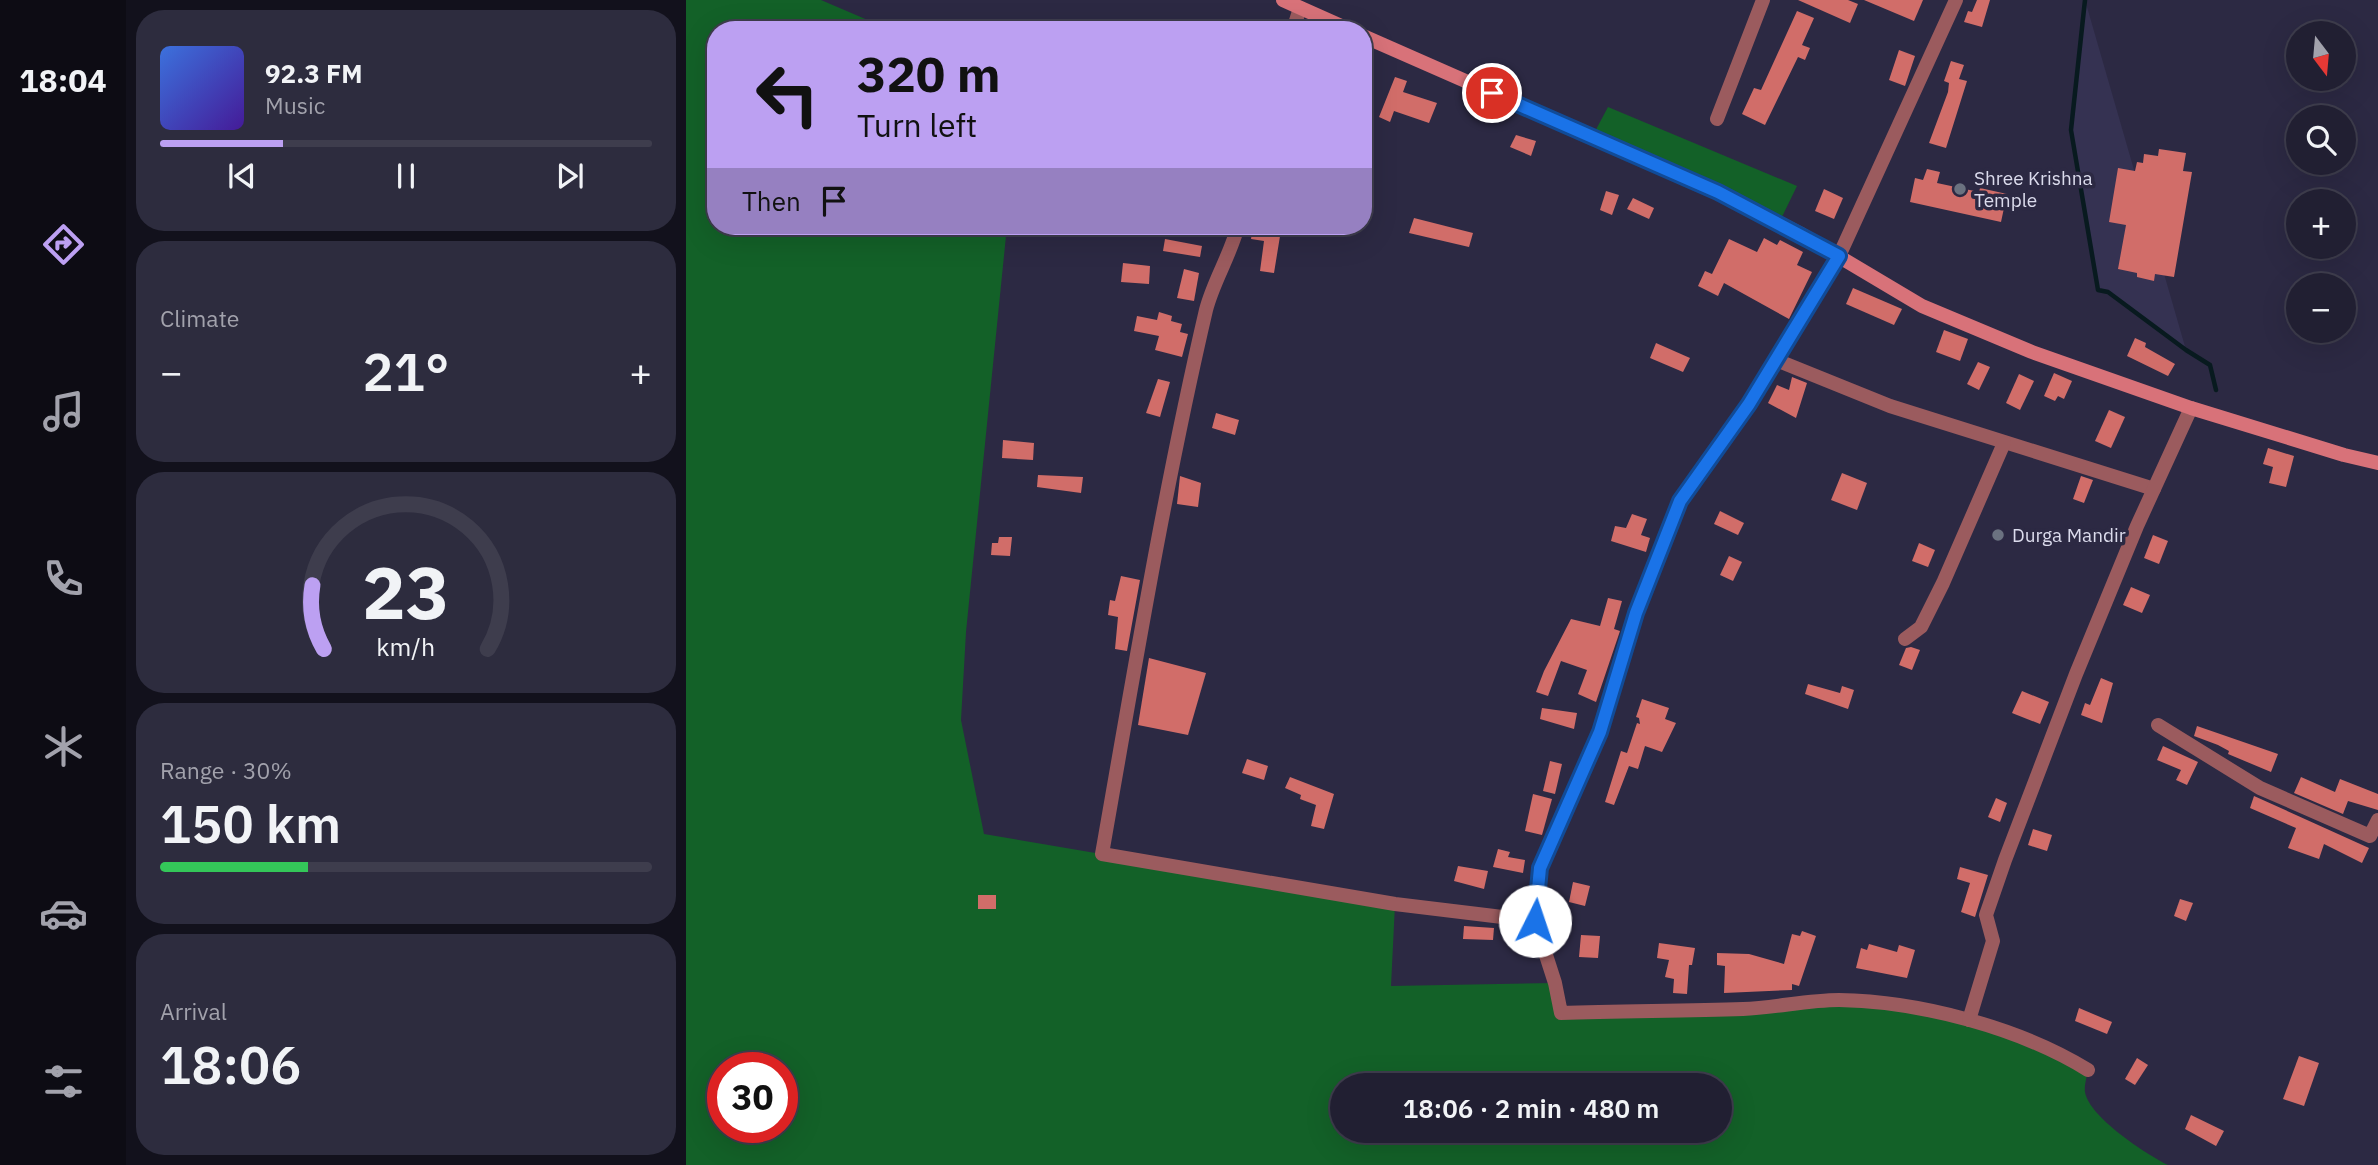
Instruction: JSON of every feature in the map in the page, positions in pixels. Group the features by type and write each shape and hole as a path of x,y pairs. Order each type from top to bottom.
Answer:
{"main road":[{"path":"1283,0 1330,21"},
{"path":"1372,40 1718,192 1839,256 1922,306 2032,352 2191,408 2344,456 2378,463"}],"street":[{"path":"1717,119 1763,0"},
{"path":"1956,0 1839,256 1749,404 1680,501 1636,613 1600,732 1540,868 1535,921 1555,982 1561,1013 1746,1009 1837,1000 1908,1005 1969,1020 2062,1054 2088,1070"},
{"path":"1296,21 1300,8"},
{"path":"1236,235 1231,253 1207,306 1171,470 1102,854 1395,904 1535,921"},
{"path":"1776,360 1889,406 2154,489"},
{"path":"1969,1020 1993,941 1986,915 2005,860 2076,674 2191,408"},
{"path":"1905,639 1921,627 2004,443"},
{"path":"2158,725 2260,788 2319,815 2370,836 2378,820"}],"shaded area":[{"path":"2085,0 2186,350 2108,292 2098,290 2071,130"}],"green space":[{"path":"686,0 821,0 870,21 707,21 707,235 1006,235 966,632 961,720 984,834 1395,904 1391,986 1555,983 1561,1013 1837,1000 1969,1020 2088,1070 2085,1092 2089,1102 2107,1123 2168,1165 686,1165"},
{"path":"1608,107 1797,186 1779,223 1592,137"}],"building":[{"path":"1798,0 1848,0 1858,4 1850,23"},
{"path":"1864,0 1923,0 1914,21"},
{"path":"1977,0 1990,0 1982,27 1964,22 1968,11 1972,12"},
{"path":"1797,11 1814,18 1802,45 1810,48 1805,60 1798,57 1765,125 1742,114 1754,88 1761,90"},
{"path":"1899,50 1915,56 1905,86 1889,80"},
{"path":"1951,61 1964,65 1959,79 1967,81 1946,148 1929,143 1948,92 1949,83 1944,81"},
{"path":"1395,77 1407,81 1403,92 1437,103 1429,123 1394,111 1390,122 1379,117"},
{"path":"1516,135 1536,141 1531,156 1510,147"},
{"path":"2159,149 2186,153 2183,171 2192,172 2174,277 2155,274 2154,281 2137,277 2137,273 2118,269 2126,225 2109,222 2118,168 2135,171 2137,162 2143,163 2144,154 2158,156"},
{"path":"1927,169 1940,172 1937,183 1979,192 1980,188 2007,194 2001,222 1910,202 1915,178 1923,180"},
{"path":"1824,189 1843,198 1834,219 1815,211"},
{"path":"1606,191 1619,195 1612,215 1600,210"},
{"path":"1633,198 1654,208 1649,219 1627,209"},
{"path":"1414,218 1473,233 1469,247 1409,233"},
{"path":"1252,235 1280,235 1274,273 1260,271 1264,241 1251,239"},
{"path":"1764,238 1777,245 1780,240 1803,252 1797,265 1812,272 1789,319 1724,283 1718,296 1698,286 1705,271 1712,274 1729,239 1757,252"},
{"path":"1165,239 1202,246 1200,257 1163,251"},
{"path":"1123,263 1150,266 1149,284 1121,282"},
{"path":"1184,269 1199,273 1194,301 1177,298"},
{"path":"1853,288 1902,309 1894,325 1846,304"},
{"path":"1159,312 1172,316 1171,321 1182,324 1180,332 1188,334 1182,357 1155,350 1159,336 1134,331 1137,316 1157,320"},
{"path":"1944,330 1968,339 1960,361 1936,352"},
{"path":"2135,338 2175,364 2168,376 2127,356"},
{"path":"1656,343 1690,358 1683,372 1650,358"},
{"path":"1978,362 1990,367 1979,390 1967,384"},
{"path":"2054,373 2072,381 2064,399 2058,396 2055,401 2044,396"},
{"path":"2019,374 2034,381 2020,410 2006,403"},
{"path":"1792,377 1807,383 1796,418 1768,403 1777,385 1789,390"},
{"path":"1158,379 1170,382 1160,417 1146,413"},
{"path":"2109,410 2125,417 2111,448 2095,441"},
{"path":"1216,413 1239,420 1235,435 1212,428"},
{"path":"1003,440 1034,443 1033,460 1002,458"},
{"path":"2268,448 2294,456 2286,487 2269,483 2273,467 2263,464"},
{"path":"1842,473 1867,483 1857,510 1831,500"},
{"path":"1038,475 1083,477 1081,493 1037,487"},
{"path":"1180,476 1201,483 1198,507 1177,504"},
{"path":"2081,476 2093,480 2084,503 2073,499"},
{"path":"1720,511 1744,523 1738,535 1714,524"},
{"path":"1632,514 1647,519 1641,535 1650,538 1646,552 1611,541 1615,526 1626,528"},
{"path":"2153,535 2168,541 2159,564 2144,558"},
{"path":"999,537 1012,537 1010,556 991,555 992,543 998,543"},
{"path":"1919,543 1935,550 1928,567 1912,561"},
{"path":"1729,556 1742,562 1733,581 1720,575"},
{"path":"1121,576 1140,580 1127,651 1115,649 1118,617 1108,615 1110,600 1115,601"},
{"path":"2131,587 2150,595 2142,613 2123,605"},
{"path":"1608,598 1622,601 1614,629 1620,631 1596,702 1578,694 1587,670 1561,661 1548,696 1536,692 1571,619 1600,626"},
{"path":"1906,648 1920,650 1912,670 1899,665"},
{"path":"1149,658 1206,673 1188,735 1138,725"},
{"path":"2101,678 2113,683 2102,723 2081,715 2085,703 2090,705"},
{"path":"1808,684 1840,693 1842,686 1854,690 1848,709 1805,694"},
{"path":"2022,691 2049,702 2040,724 2012,713"},
{"path":"1642,699 1669,708 1665,719 1676,723 1662,752 1645,746 1638,769 1629,766 1614,805 1605,802 1621,751 1627,753 1637,723 1640,724 1639,718 1636,717"},
{"path":"1542,708 1577,713 1574,729 1540,719"},
{"path":"2197,726 2278,754 2271,772 2194,736"},
{"path":"2163,746 2198,762 2187,785 2176,780 2181,770 2157,760"},
{"path":"1247,759 1268,766 1264,780 1242,773"},
{"path":"1550,761 1562,764 1555,794 1543,791"},
{"path":"1290,777 1334,794 1324,829 1311,826 1316,805 1300,799 1301,795 1285,788"},
{"path":"2301,777 2335,792 2340,779 2378,794 2378,810 2348,801 2343,814 2294,793"},
{"path":"1533,794 1552,799 1542,835 1525,831"},
{"path":"2254,796 2369,848 2362,863 2324,844 2319,859 2288,848 2296,828 2250,808"},
{"path":"1996,798 2007,803 2000,822 1988,817"},
{"path":"2033,829 2052,835 2047,851 2028,845"},
{"path":"1498,849 1510,852 1508,857 1525,860 1523,873 1493,867"},
{"path":"1458,866 1488,871 1484,889 1454,881"},
{"path":"1960,867 1988,875 1975,917 1961,912 1970,883 1957,879"},
{"path":"1573,882 1590,886 1585,906 1569,902"},
{"path":"978,895 996,895 996,909 978,909"},
{"path":"2180,899 2193,903 2186,921 2174,916"},
{"path":"1464,926 1494,928 1493,940 1463,939"},
{"path":"1802,931 1816,936 1799,986 1792,984 1792,990 1724,993 1725,966 1717,965 1717,953 1749,954 1784,964 1792,934 1800,936"},
{"path":"1581,935 1600,936 1598,958 1579,957"},
{"path":"1659,943 1695,948 1692,965 1689,965 1687,994 1673,993 1674,979 1665,977 1669,960 1657,958"},
{"path":"1869,944 1897,952 1899,945 1915,950 1907,978 1856,968 1861,948 1867,950"},
{"path":"2079,1008 2112,1022 2107,1034 2075,1021"},
{"path":"2299,1056 2319,1063 2304,1106 2283,1099"},
{"path":"2137,1058 2148,1065 2135,1085 2125,1079"},
{"path":"2191,1115 2224,1131 2216,1146 2185,1129"}],"waterway":[{"path":"2085,0 2071,130 2098,290 2108,292 2210,365 2216,390"}],"place":[{"name":"Shree Krishna Temple","path":"1960,189"},
{"name":"Durga Mandir","path":"1998,535"}],"route":[{"path":"1492,93 1718,192 1839,256 1749,404 1680,501 1636,613 1600,732 1540,868 1535,921"}]}
